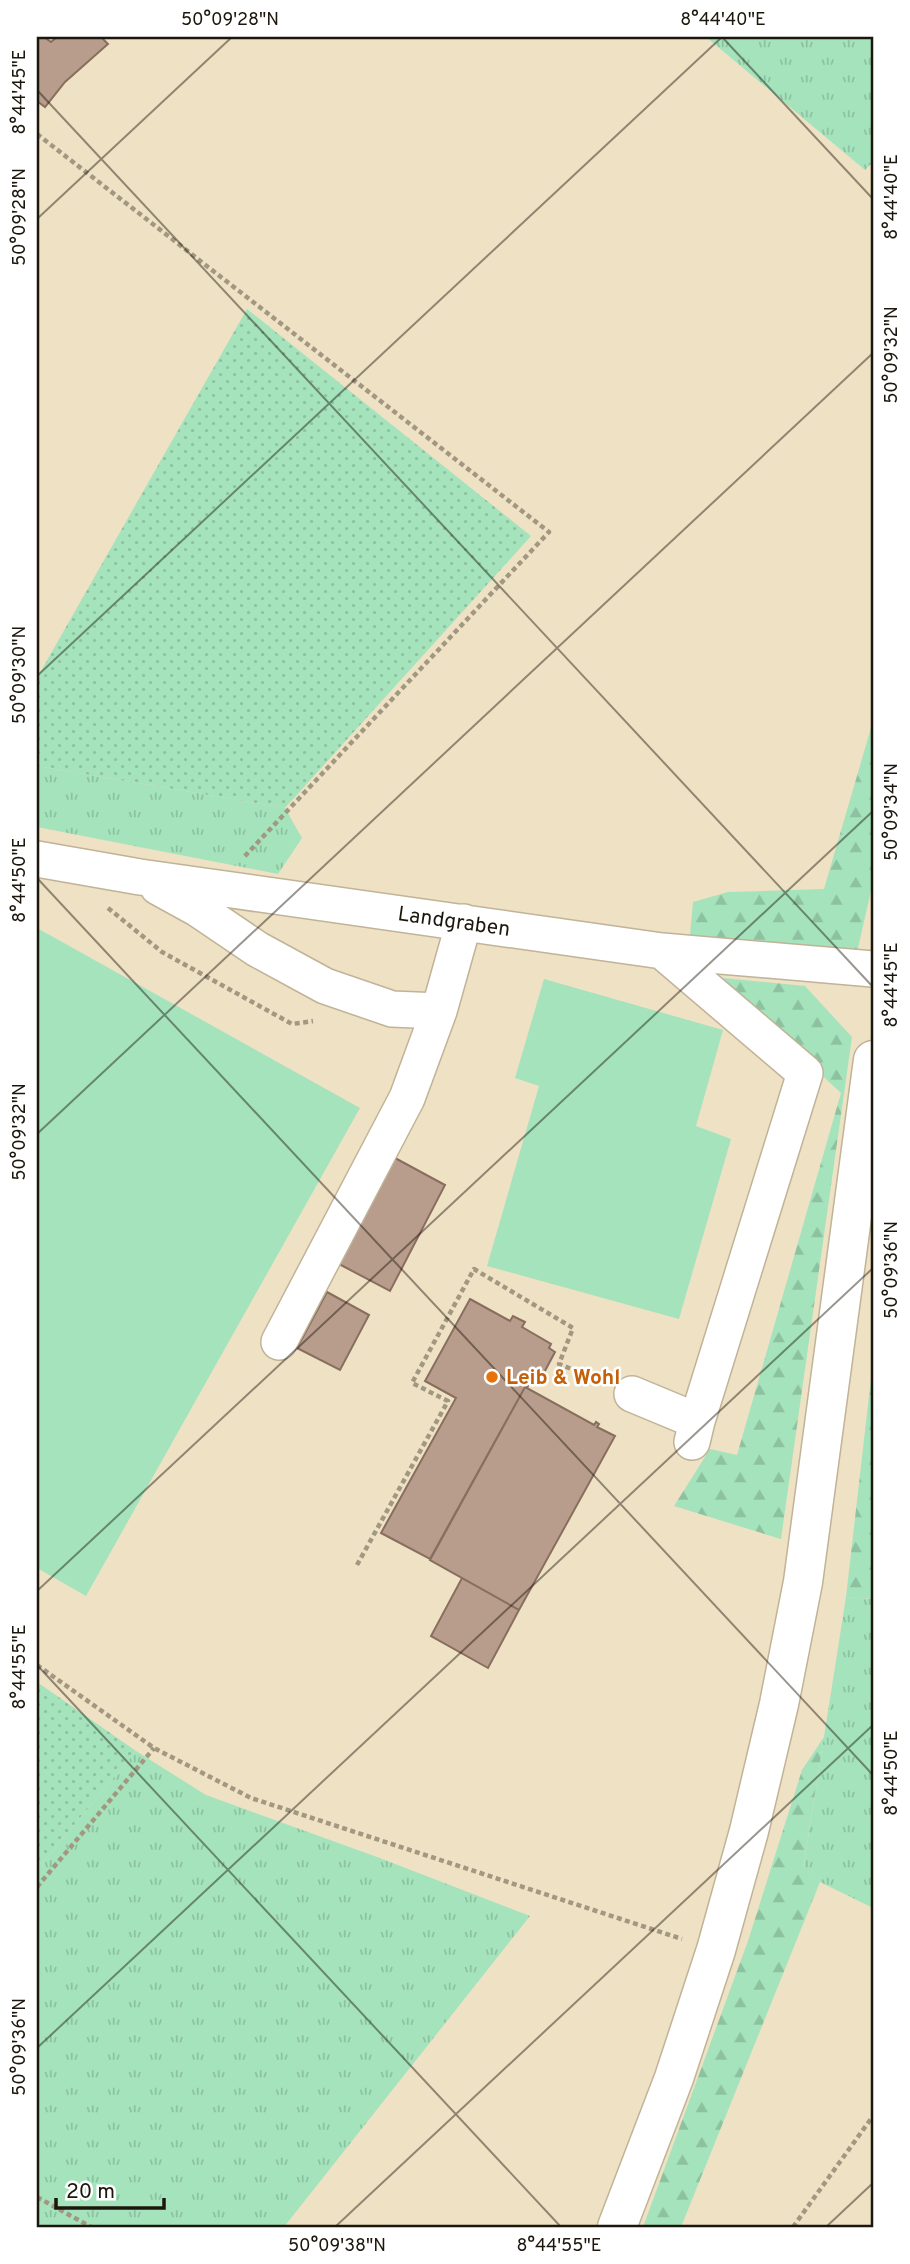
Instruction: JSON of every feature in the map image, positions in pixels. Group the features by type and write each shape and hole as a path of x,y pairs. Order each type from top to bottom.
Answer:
{"main road":[{"path":"617,2227 674,2078 716,1950 749,1831 779,1703 803,1582 873,1059"}],"street":[{"name":"Landgraben","path":"37,859 140,877 662,951 873,970"},
{"path":"140,877 198,909 257,949 325,986 392,1009 439,1012"},
{"path":"279,1342 407,1098 439,1012 464,922"},
{"path":"632,1394 694,1431 805,1073 662,951"}],"path":[{"path":"37,134 549,532 216,888"},
{"path":"357,1565 448,1401 412,1382 474,1269 573,1328 559,1364 632,1394"},
{"path":"37,1665 154,1748 251,1798 716,1950"},
{"path":"37,1887 154,1748"},
{"path":"793,2227 873,2116"},
{"path":"37,2197 91,2227"}],"green space":[{"path":"706,37 873,37 873,162 865,170"},
{"path":"247,309 531,536 285,808 37,766 37,678"},
{"path":"873,721 873,882 856,957 689,946 693,902 728,892 824,889"},
{"path":"37,766 285,808 302,838 278,874 37,827"},
{"path":"37,928 360,1108 86,1596 37,1568"},
{"path":"723,978 805,986 852,1037 781,1539 674,1506 710,1449 737,1455 841,1093 715,983"},
{"path":"544,979 723,1030 696,1126 731,1139 679,1319 487,1266 539,1086 515,1078"},
{"path":"873,1361 873,1599 846,1597"},
{"path":"846,1597 873,1599 873,1908 820,1882 803,1870"},
{"path":"37,1682 136,1751 37,1869"},
{"path":"824,1737 803,1869 820,1882 681,2227 643,2227 748,1941 802,1770"},
{"path":"136,1751 206,1795 530,1916 284,2227 45,2227 37,2223 37,1869"}],"building":[{"path":"37,37 44,37 51,42 57,37 101,37 108,44 65,82 45,107 37,101"},
{"path":"395,1158 445,1185 390,1291 339,1264"},
{"path":"327,1292 369,1315 340,1370 297,1348"},
{"path":"470,1299 510,1321 513,1316 525,1322 522,1327 551,1344 549,1348 555,1352 539,1382 532,1378 527,1388 525,1387 430,1559 381,1533 456,1398 425,1381"},
{"path":"525,1387 594,1425 596,1422 599,1424 597,1427 615,1436 519,1610 430,1560"},
{"path":"462,1578 519,1610 488,1668 431,1636"}],"place":[{"name":"Leib & Wohl","path":"492,1377"}]}
